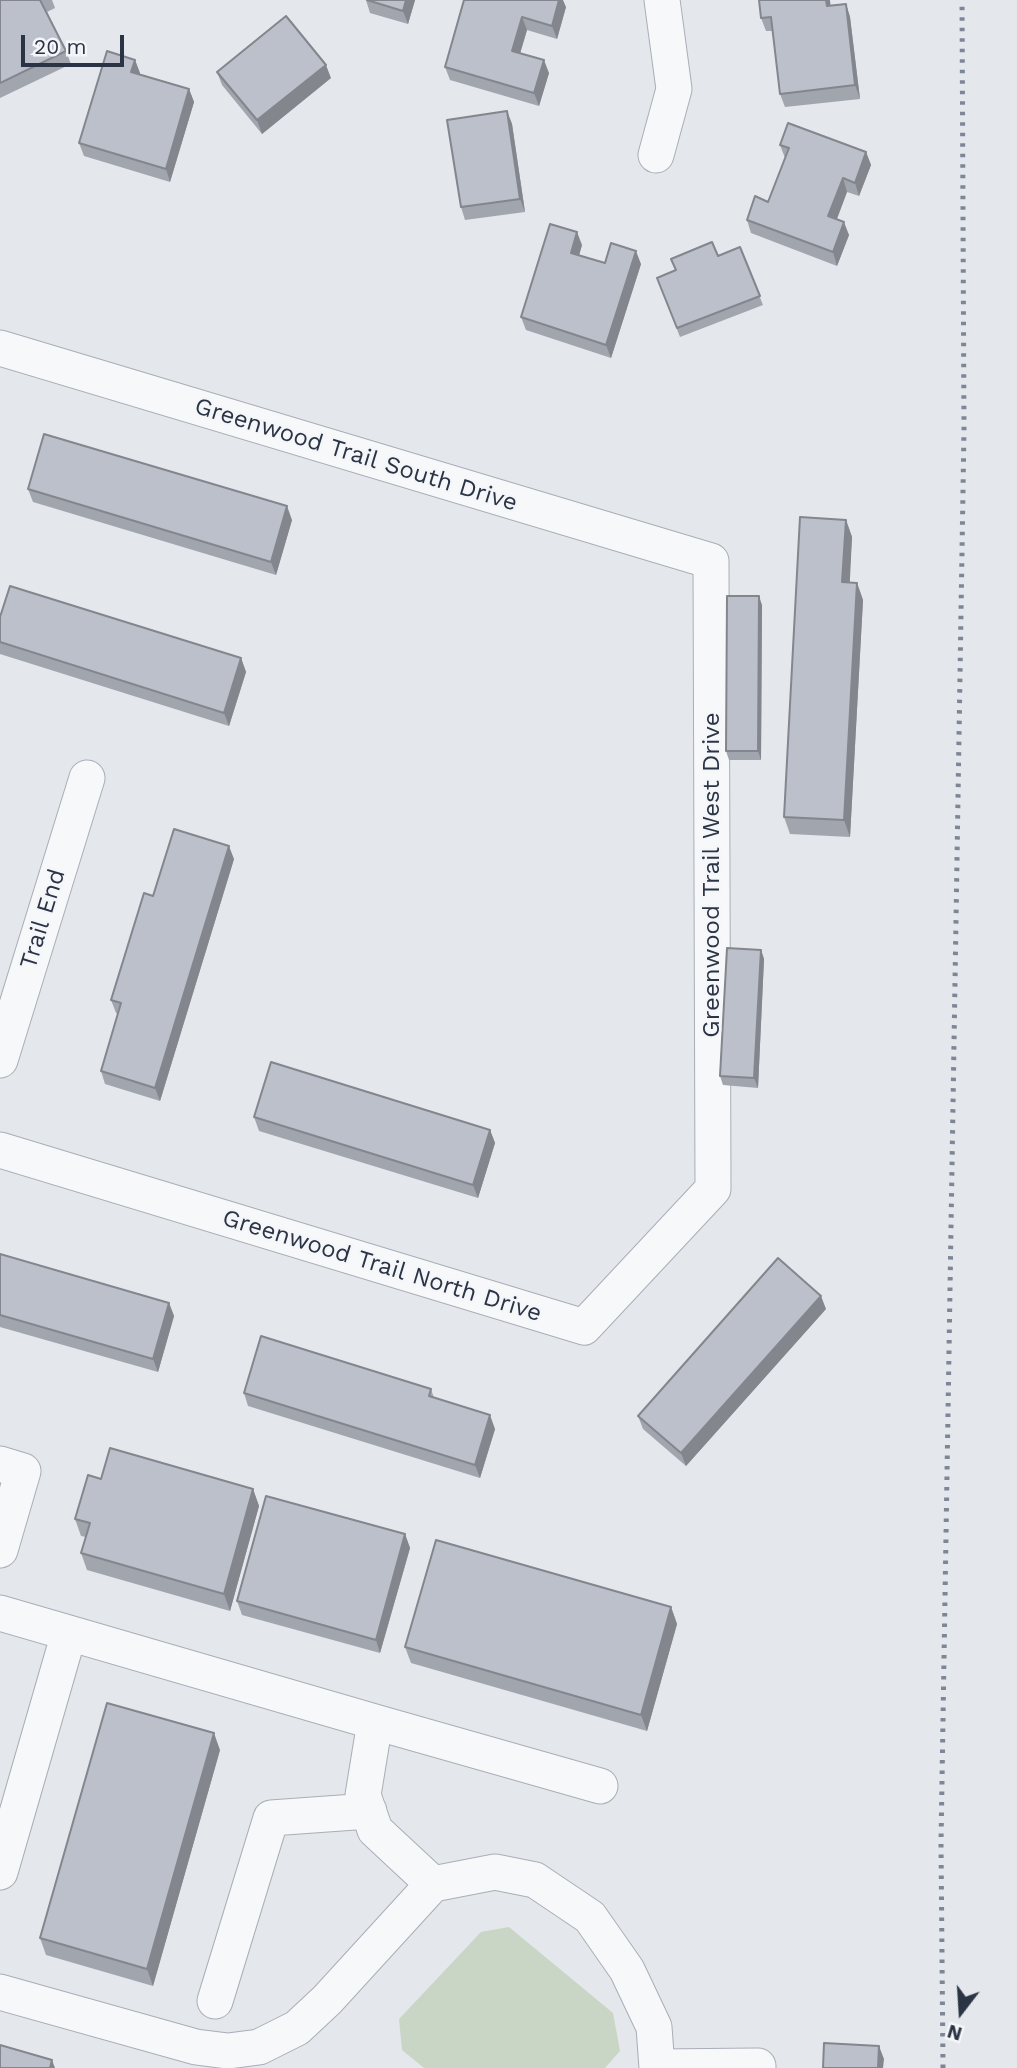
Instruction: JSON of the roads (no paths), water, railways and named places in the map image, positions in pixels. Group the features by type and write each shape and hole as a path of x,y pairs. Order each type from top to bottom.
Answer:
{"street":[{"path":"656,155 674,89 663,0"},
{"name":"Greenwood Trail South Drive","path":"0,348 711,561"},
{"name":"Greenwood Trail West Drive","path":"711,561 713,1189"},
{"name":"Trail End","path":"0,1059 87,778"},
{"name":"Greenwood Trail North Drive","path":"0,1150 584,1327 713,1189"},
{"path":"0,1464 23,1471 0,1550"},
{"path":"0,1613 600,1786"},
{"path":"0,1871 69,1633"},
{"path":"375,1722 363,1795 375,1830 433,1884"},
{"path":"215,2001 271,1818 369,1811"},
{"path":"0,1992 196,2047 228,2051 259,2047 298,2028 433,1884 495,1871 535,1880 590,1917 627,1970 654,2027 657,2068 758,2068"}],"railway":[{"path":"943,2068 941,1843 964,429 962,0"}]}
